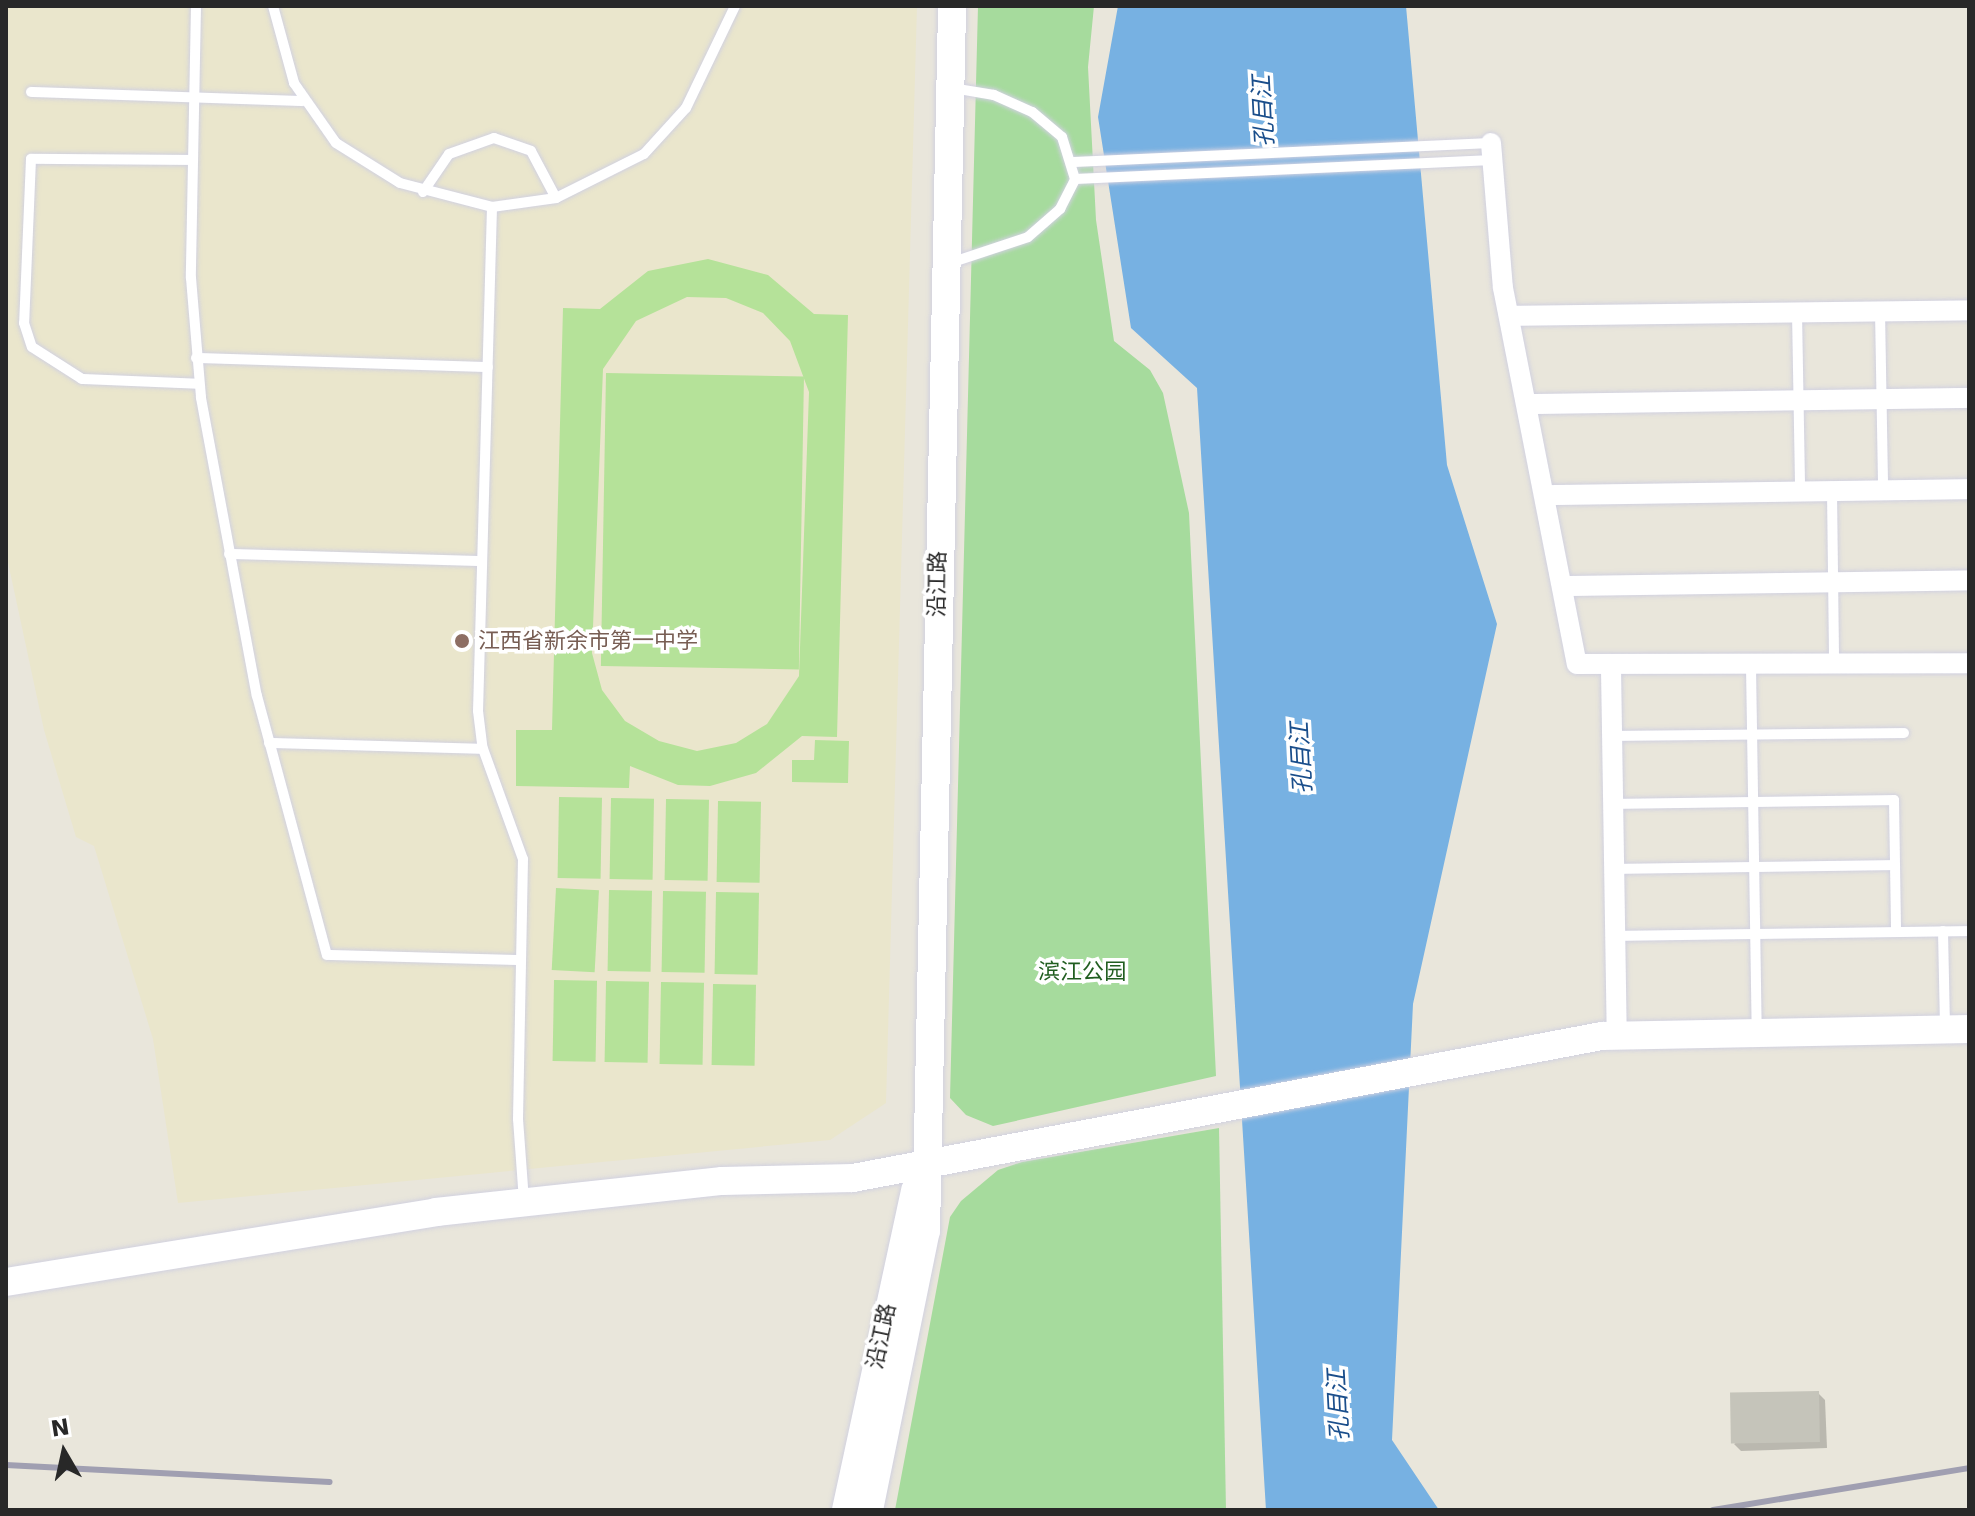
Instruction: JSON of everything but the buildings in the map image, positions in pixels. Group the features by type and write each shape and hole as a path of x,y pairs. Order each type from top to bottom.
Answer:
{"street":[{"name":"沿江路","path":"869,1510 926,1231 922,1162 952,6"},
{"path":"1492,152 1509,316 1549,495 1577,664 1611,668 1969,663"},
{"path":"1509,316 1969,310"},
{"path":"1528,404 1969,398"},
{"path":"1549,495 1969,489"},
{"path":"1562,586 1969,580"},
{"path":"1611,668 1617,1035"},
{"path":"6,1282 193,1247 525,1202 722,1181 828,1181 1617,1035 1957,1029"},
{"name":"沿江路","path":"846,1510 922,1162"}],"lane":[{"path":"196,6 193,160 199,384 229,554 269,743 327,955 521,960"},
{"path":"273,6 303,101 354,159 423,192 492,207 556,198 616,173 667,133 700,82 735,6"},
{"path":"945,265 1028,237 1060,209 1075,179 1074,162 1062,137 1032,112 994,95 950,88"},
{"path":"31,92 303,101"},
{"path":"423,192 449,154 494,138 531,151 556,198"},
{"path":"1074,162 1452,145 1492,152"},
{"path":"1075,179 1453,162 1492,152"},
{"path":"193,160 31,159 24,323 32,347 82,379 199,384"},
{"path":"492,207 482,561 483,749 521,845 518,1119 525,1202"},
{"path":"1880,311 1883,490"},
{"path":"1797,312 1800,491"},
{"path":"196,358 488,367"},
{"path":"1832,491 1834,665"},
{"path":"229,554 482,561"},
{"path":"1751,666 1757,1031"},
{"path":"1612,736 1904,733"},
{"path":"269,743 483,749"},
{"path":"1613,804 1894,800 1896,932"},
{"path":"1614,869 1895,865"},
{"path":"1943,931 1957,1029"},
{"path":"1615,936 1969,931"}],"shaded area":[{"name":"江西省新余市第一中学","path":"6,6 917,6 886,1103 830,1140 178,1203 153,1039 94,846 76,837 44,730 6,553"}],"green space":[{"name":"滨江公园","path":"978,6 1094,6 1088,67 1096,220 1114,341 1150,370 1163,393 1189,513 1216,1076 993,1126 966,1115 950,1098"},
{"path":"708,259 768,275 814,314 848,315 837,737 802,736 756,773 710,786 678,785 630,766 629,788 516,786 516,730 552,730 563,308 600,309 648,271","holes":["687,297 726,298 763,313 790,341 809,392 799,676 767,724 736,743 697,751 659,741 625,721 602,690 592,653 603,369 636,321"]},
{"path":"606,373 804,376 799,669 601,666"},
{"path":"815,740 849,741 848,783 792,782 792,760 814,760"},
{"path":"559,797 602,798 601,879 558,878"},
{"path":"611,798 654,799 653,880 610,879"},
{"path":"666,799 709,800 708,881 665,880"},
{"path":"718,801 761,802 760,883 717,882"},
{"path":"556,888 599,890 595,972 552,970"},
{"path":"609,890 652,891 651,972 608,971"},
{"path":"663,891 706,892 705,973 662,972"},
{"path":"716,892 759,893 758,975 715,974"},
{"path":"554,980 597,981 596,1062 553,1061"},
{"path":"606,981 649,982 648,1063 605,1062"},
{"path":"661,982 704,983 703,1065 660,1064"},
{"path":"713,984 756,985 755,1066 712,1065"},
{"path":"1219,1128 1226,1510 895,1510 950,1217 961,1201 998,1170 1022,1162"}],"water":[{"name":"孔目江","path":"1118,6 1406,6 1447,465 1497,624 1413,1004 1392,1440 1439,1510 1266,1510 1197,388 1131,328 1098,117"}],"railway":[{"path":"6,1465 330,1482"},
{"path":"1713,1510 1969,1468"}],"place":[{"name":"江西省新余市第一中学","path":"462,641"}]}
